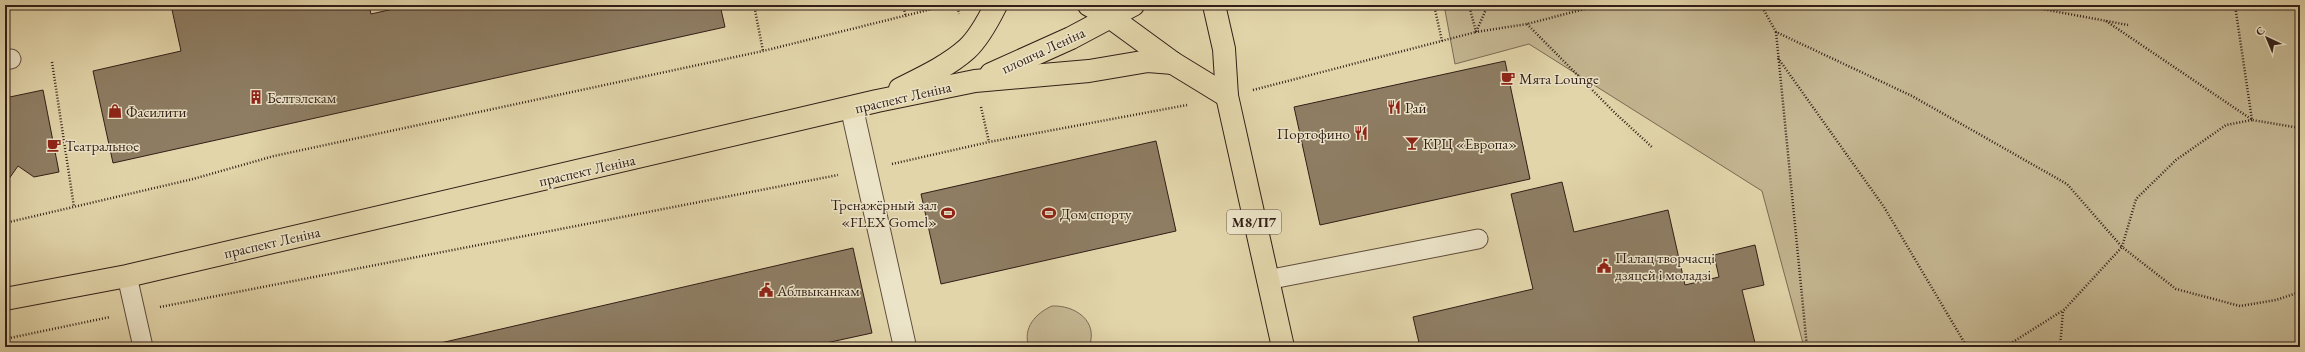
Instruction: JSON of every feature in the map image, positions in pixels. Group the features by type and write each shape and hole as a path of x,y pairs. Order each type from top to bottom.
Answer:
{"main road":[{"path":"877,101 927,76 967,49 990,18 996,5"},
{"name":"плошча Леніна","path":"1089,5 1110,16 1173,63 1227,96"},
{"name":"плошча Леніна","path":"975,81 1071,38 1133,5"},
{"name":"М8/П7","path":"1214,5 1224,49 1227,96 1282,347"},
{"name":"праспект Леніна","path":"5,299 127,276 877,101 975,81 1089,71 1148,62 1173,63"}],"street":[{"path":"852,108 867,169 901,346"}],"lane":[{"path":"1267,280 1478,239"},
{"path":"127,276 142,347"}],"path":[{"path":"754,5 764,51"},
{"path":"903,5 906,16"},
{"path":"5,223 193,179 274,156 764,51 948,5"},
{"path":"1434,5 1442,41"},
{"path":"1469,5 1476,32"},
{"path":"1476,32 1488,5"},
{"path":"1253,90 1476,32 1527,24 1600,5"},
{"path":"1761,5 1776,32 1807,347"},
{"path":"2021,5 2128,25"},
{"path":"2235,5 2252,120"},
{"path":"2106,21 2252,120"},
{"path":"1527,24 1615,113 1653,148"},
{"path":"1776,32 1912,96 2067,184 2122,247 2176,289 2240,306 2276,300 2300,292"},
{"path":"1778,58 1884,207 1966,347"},
{"path":"52,62 74,207"},
{"path":"980,105 989,142"},
{"path":"5,339 134,312 867,169 989,142 1188,105"},
{"path":"2005,347 2063,311 2122,247 2136,199 2176,160 2226,125 2252,120 2300,128"},
{"path":"2060,347 2063,311"}],"shaded area":[{"path":"1444,5 2300,5 2300,347 1804,347 1762,191 1529,44 1455,64"},
{"path":"1052,306 1069,308 1083,316 1091,329 1089,347 1029,347 1027,334 1032,322 1046,309"}],"building":[{"name":"Белтэлекам","path":"171,5 369,5 371,14 411,5 720,5 725,27 113,163 93,71 181,51"},
{"name":"КРЦ «Европа»","path":"1505,61 1530,179 1320,225 1294,107"},
{"path":"43,90 59,172 34,177 18,166 6,183 5,98"},
{"name":"Дом спорту","path":"1156,141 1176,231 941,284 921,194"},
{"name":"Палац творчасці дзяцей і моладзі","path":"1562,182 1574,232 1668,210 1685,285 1719,277 1714,255 1755,245 1764,285 1742,290 1756,347 1420,347 1413,317 1533,289 1511,194"},
{"name":"Аблвыканкам","path":"853,248 872,333 811,347 423,347"}],"place":[{"name":"Мята Lounge","path":"1508,78"},
{"name":"Белтэлекам","path":"256,97"},
{"name":"Рай","path":"1394,107"},
{"name":"Фасилити","path":"115,111"},
{"name":"Портофино","path":"1361,133"},
{"name":"КРЦ «Европа»","path":"1412,143"},
{"name":"Театральное","path":"54,145"},
{"name":"Тренажёрный зал «FLEX Gomel»","path":"948,213"},
{"name":"Дом спорту","path":"1049,213"},
{"name":"Палац творчасці дзяцей і моладзі","path":"1604,266"},
{"name":"Аблвыканкам","path":"766,290"}]}
